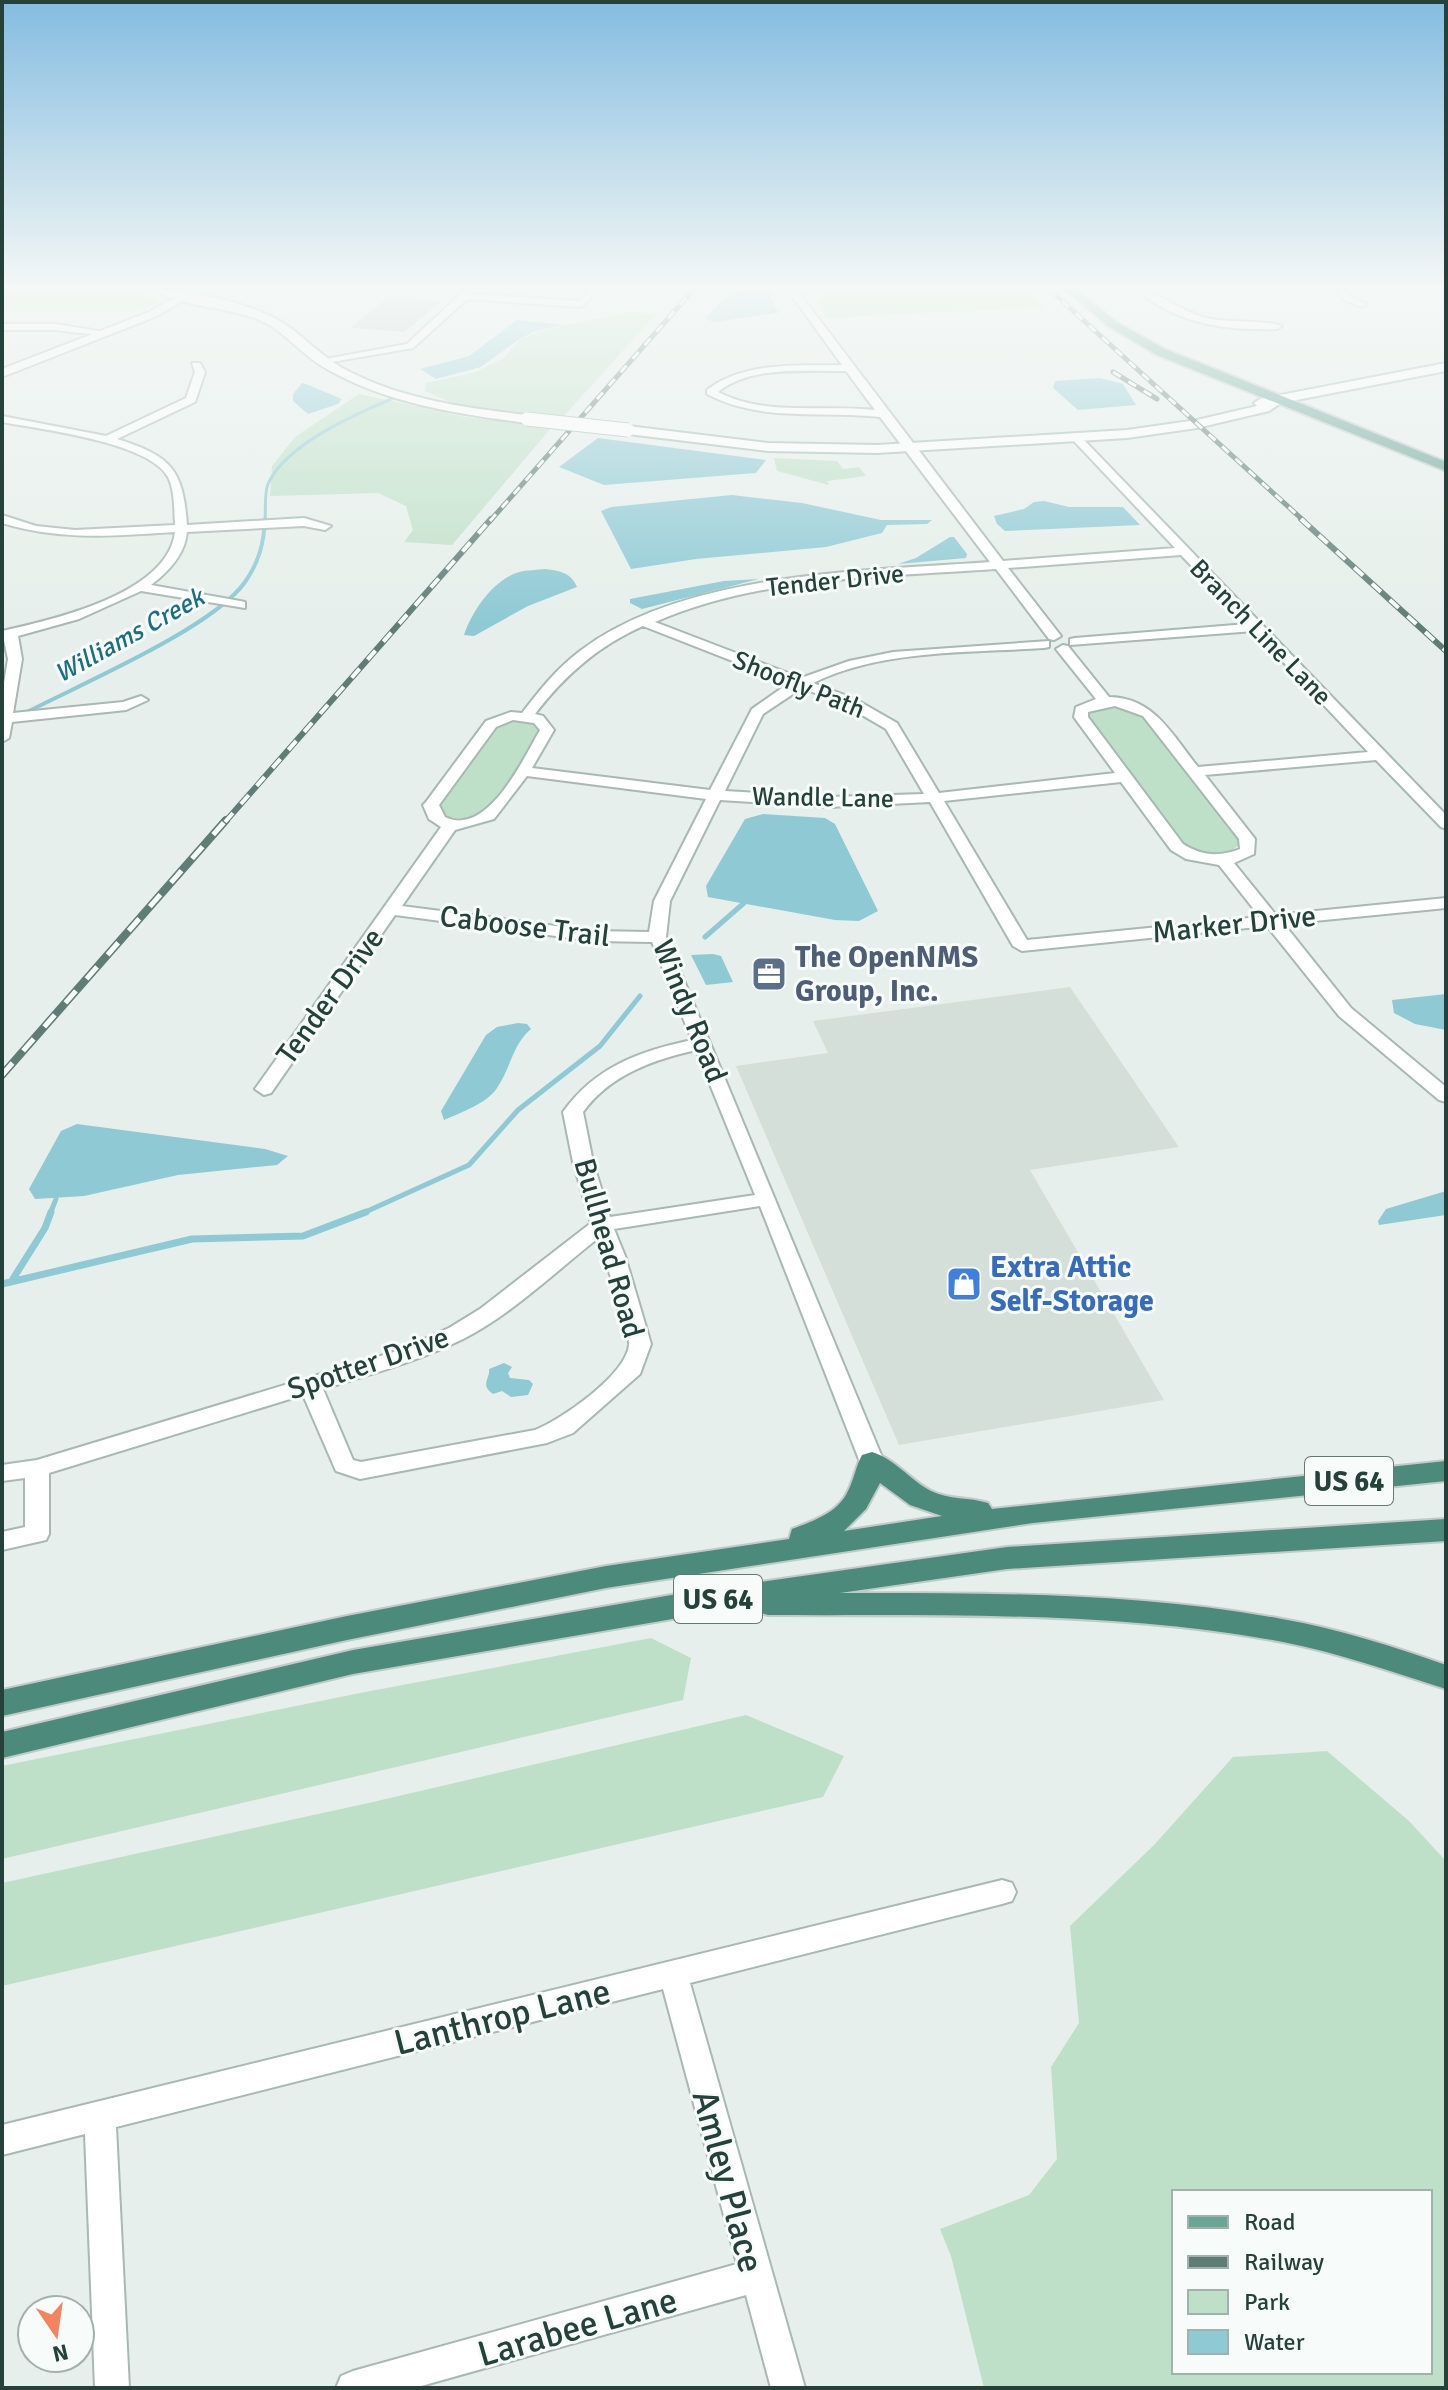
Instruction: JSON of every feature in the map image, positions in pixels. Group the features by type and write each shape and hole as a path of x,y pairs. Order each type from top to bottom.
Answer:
{"highway":[{"path":"742,1556 802,1537 839,1521 860,1500 872,1462 936,1507 1033,1513"},
{"name":"US 64","path":"2,1703 347,1628 606,1577 1033,1513 1446,1471"},
{"name":"US 64","path":"2,1745 353,1662 689,1603 1007,1558 1446,1530"},
{"path":"689,1603 1064,1607 1211,1619 1319,1639 1412,1663 1446,1677"}],"main road":[{"path":"418,401 527,419 773,447 844,450 1077,439 1197,424 1265,408 1276,401"},
{"path":"1011,441 1148,427 1276,401 1446,467"}],"street":[{"path":"105,441 190,401"},
{"path":"726,401 754,408 849,410 883,414"},
{"path":"873,401 999,565 1049,640"},
{"path":"2,419 105,441 148,454 167,467 177,480 182,528 180,544 170,561 140,587 82,613 6,634 15,659 2,738"},
{"name":"Branch Line Lane","path":"1077,439 1446,824"},
{"path":"2,519 35,529 75,534 304,522 325,526"},
{"name":"Tender Drive","path":"527,716 543,693 574,662 603,642 644,622 718,597 788,583 1183,551"},
{"path":"140,587 240,605"},
{"name":"Shoofly Path","path":"644,622 862,707 892,726 1022,946"},
{"path":"1105,701 1069,646 1257,627"},
{"name":"Windy Road","path":"872,1462 658,937 662,901 757,712 774,695 797,682 835,668 882,658 1049,640 1069,646"},
{"path":"6,718 126,706 141,700"},
{"path":"1105,701 1132,704 1148,713 1194,772 1247,839 1248,851 1224,861 1192,856 1177,847 1081,717 1081,710 1090,704 1105,701"},
{"path":"511,716 527,716 544,722 547,730 521,771 492,814 480,820 451,825 432,815 431,805 491,724 511,716"},
{"path":"1194,772 1379,755"},
{"name":"Wandle Lane","path":"521,771 717,794 825,802 936,797 1124,777"},
{"name":"Tender Drive","path":"264,1089 451,825"},
{"path":"1224,861 1345,1012 1446,1096"},
{"name":"Marker Drive","path":"1022,946 1446,903"},
{"name":"Caboose Trail","path":"392,910 594,936 658,937"},
{"name":"Bullhead Road","path":"310,1384 344,1465 360,1471 539,1437 565,1427 632,1369 640,1344 615,1256 583,1162 573,1112 590,1089 622,1070 656,1052 701,1044"},
{"name":"Spotter Drive","path":"2,1473 37,1468 405,1356 457,1333 488,1314 602,1225 767,1199"},
{"path":"2,1541 37,1534 37,1468"},
{"name":"Lanthrop Lane","path":"2,2140 1002,1892"},
{"name":"Amley Place","path":"673,1973 788,2388"},
{"path":"100,2117 112,2388"},
{"name":"Larabee Lane","path":"353,2388 755,2276"}],"shaded area":[{"name":"Extra Attic Self-Storage","path":"1070,987 1179,1147 1030,1170 1164,1400 899,1445 736,1066 828,1053 813,1021"}],"green space":[{"path":"349,401 389,401 466,417 552,427 452,545 404,542 413,530 406,506 378,493 270,496 272,466 295,437"},
{"path":"447,401 578,401 562,418 457,405"},
{"path":"774,458 837,461 843,469 859,467 866,476 827,481 829,485 777,471"},
{"path":"1126,707 1144,719 1236,835 1239,845 1214,853 1186,846 1087,714 1090,710"},
{"path":"511,721 529,722 540,728 502,789 479,815 455,818 441,815 438,805 495,728"},
{"path":"651,1638 691,1658 683,1700 2,1859 2,1766"},
{"path":"746,1715 844,1756 823,1797 2,1986 2,1883 373,1802"},
{"path":"1327,1751 1409,1821 1446,1861 1446,2388 984,2388 951,2256 940,2229 1029,2195 1057,2159 1051,2067 1079,2023 1070,1926 1154,1845 1233,1757"}],"water":[{"path":"293,401 341,401 308,414"},
{"path":"1067,401 1133,401 1136,405 1078,410"},
{"path":"598,438 766,460 756,473 604,485 559,467"},
{"path":"732,495 802,503 881,520 932,520 927,524 887,525 882,533 826,547 696,559 631,569 601,511 611,507"},
{"path":"1044,501 1069,507 1123,507 1140,525 1005,531 997,524 994,516"},
{"path":"954,537 967,554 966,558 898,564 916,558"},
{"path":"545,569 568,575 577,587 528,606 474,636 464,635 472,616 492,589 519,572"},
{"path":"759,579 642,609 630,603 630,599 724,581"},
{"path":"763,814 825,818 835,824 878,911 859,921 835,920 708,897 706,886 745,819"},
{"path":"691,955 721,956 733,982 706,985"},
{"path":"1446,994 1446,1030 1415,1024 1394,1013 1392,1000"},
{"path":"527,1024 531,1029 520,1042 497,1088 480,1103 444,1120 441,1111 486,1035 497,1027"},
{"path":"77,1124 265,1149 288,1156 277,1165 178,1175 84,1196 35,1199 29,1189 61,1131"},
{"path":"1446,1191 1446,1215 1379,1225 1378,1221 1386,1209"},
{"path":"504,1363 512,1367 508,1373 510,1378 529,1380 533,1384 528,1395 511,1397 502,1391 493,1394 489,1391 486,1384 489,1369"}],"waterway":[{"name":"Williams Creek","path":"265,521 268,484 291,455 327,430 388,401"},
{"name":"Williams Creek","path":"25,713 176,636 229,600 254,567 262,544 265,519"},
{"path":"705,937 744,903"},
{"path":"362,1213 469,1165 518,1110 600,1046 640,996"},
{"path":"50,1214 56,1199"},
{"path":"11,1282 45,1228 51,1212"},
{"path":"11,1282 192,1239 303,1236 362,1213"},
{"path":"2,1284 11,1282"}],"railway":[{"path":"490,521 596,401"},
{"path":"1172,401 1304,521"},
{"path":"225,822 491,519"},
{"path":"1301,519 1446,651"},
{"path":"2,1075 226,820"}],"place":[{"name":"The OpenNMS Group, Inc.","path":"769,974"},
{"name":"Extra Attic Self-Storage","path":"964,1284"}]}
